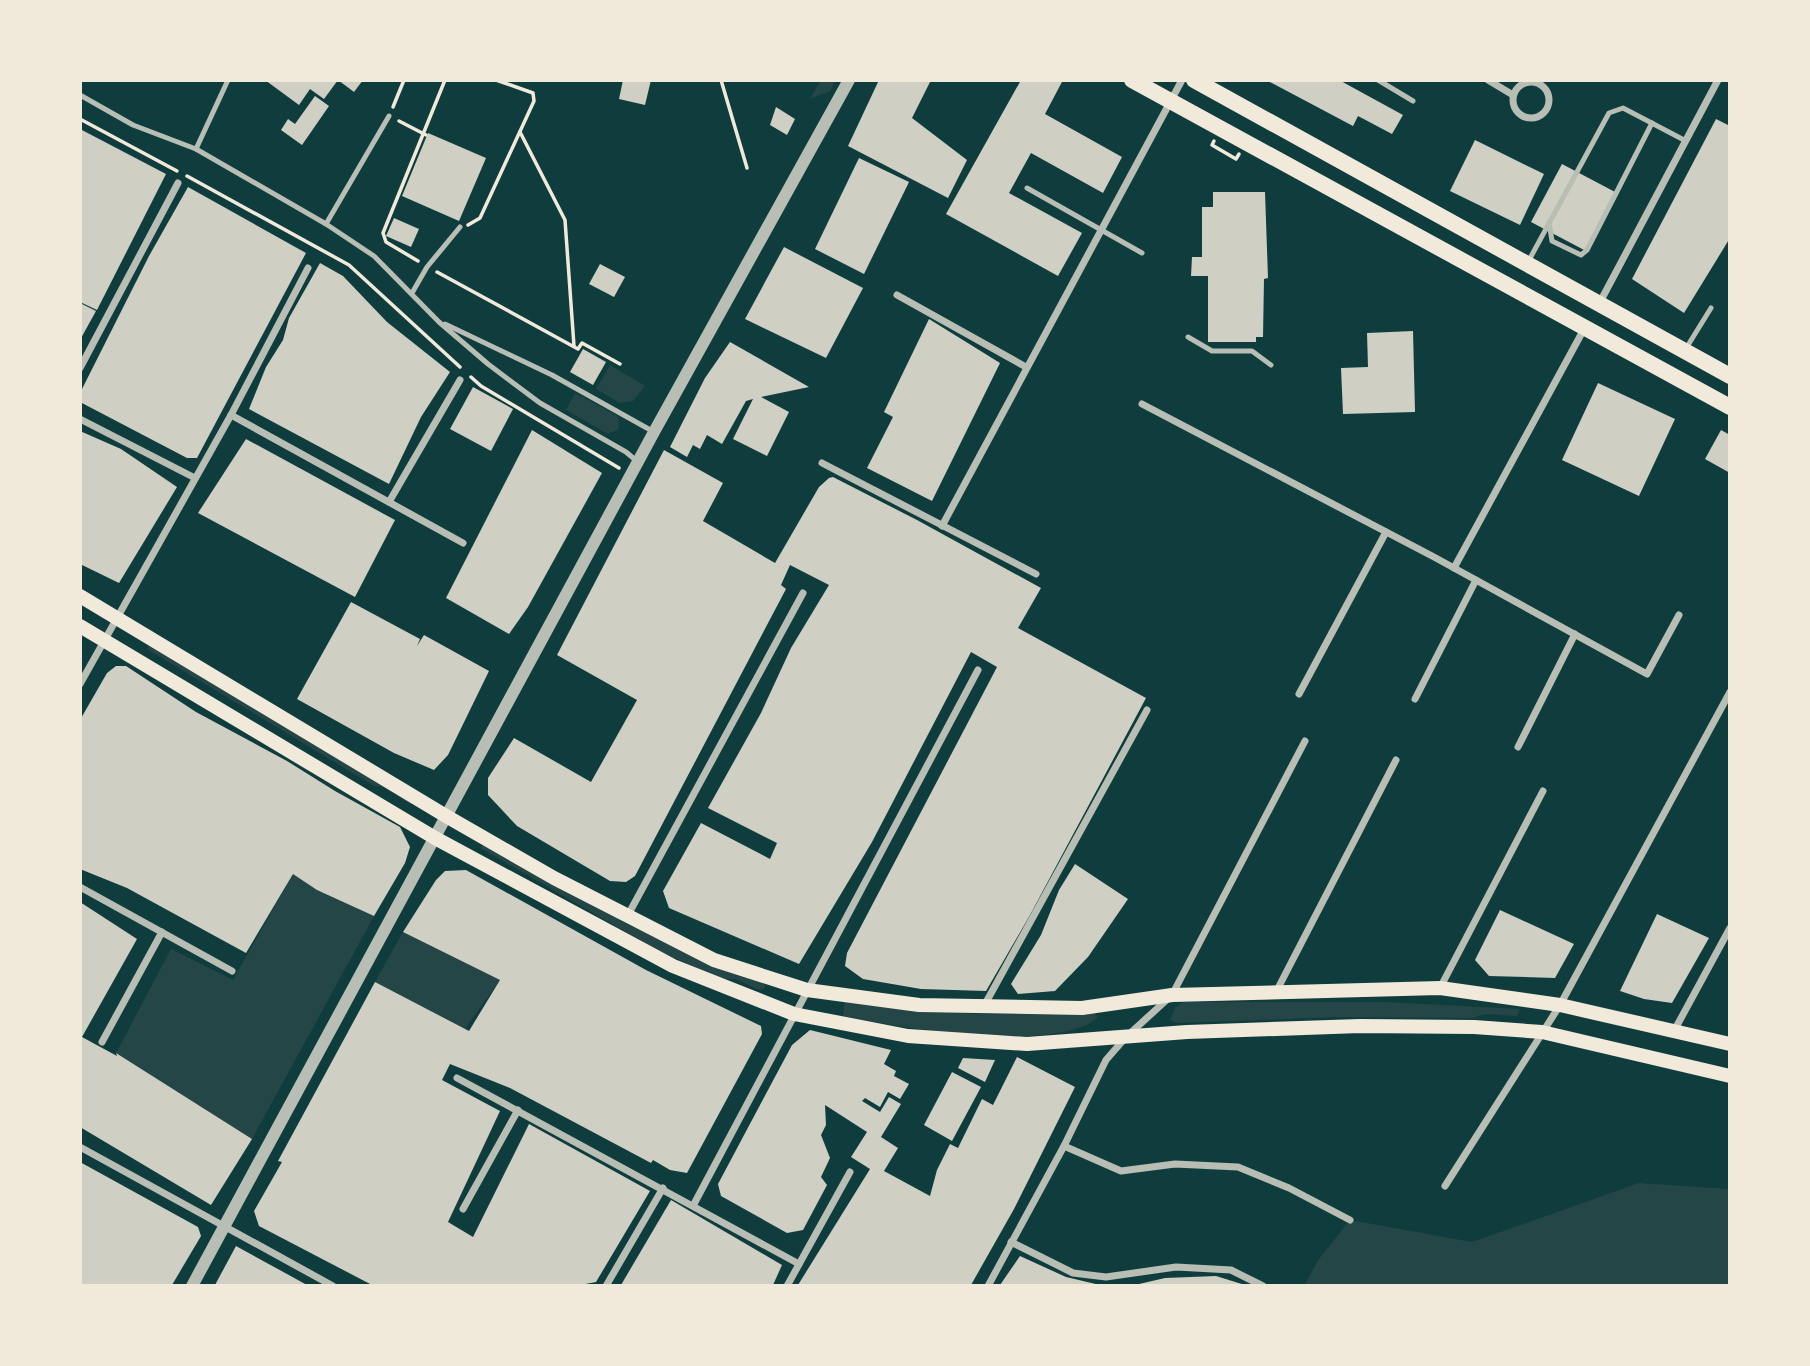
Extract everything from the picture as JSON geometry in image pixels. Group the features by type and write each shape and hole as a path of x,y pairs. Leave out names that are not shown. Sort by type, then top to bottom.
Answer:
{"main road":[{"path":"1132,80 1730,407"},
{"path":"1194,80 1730,376"},
{"path":"80,596 446,816 628,915 714,960 807,990 919,1005 1082,1009 1172,995 1440,988 1560,1005 1730,1044"},
{"path":"80,626 435,838 673,966 794,1014 908,1037 1027,1044 1360,1026 1474,1027 1542,1032 1730,1076"}],"street":[{"path":"192,1286 654,432 849,80"},
{"path":"942,526 1182,80"},
{"path":"1489,80 1513,95 1516,112 1526,118 1543,114 1549,104 1543,87 1532,82 1520,85 1513,95"},
{"path":"1598,305 1718,80"},
{"path":"80,368 177,183"},
{"path":"80,684 231,415 308,268"},
{"path":"897,295 1026,367"},
{"path":"1454,568 1584,329"},
{"path":"389,502 460,380"},
{"path":"1142,404 1454,568 1647,674 1679,615"},
{"path":"231,415 463,543"},
{"path":"80,419 195,478"},
{"path":"822,463 1036,574"},
{"path":"1299,694 1386,532"},
{"path":"1415,699 1476,580"},
{"path":"628,915 803,593"},
{"path":"1518,747 1575,634"},
{"path":"694,1204 978,670"},
{"path":"1445,1186 1560,1005 1730,692"},
{"path":"984,1006 1147,710"},
{"path":"988,1286 1064,1146 1106,1060 1126,1037 1172,995 1305,741"},
{"path":"1276,992 1396,761"},
{"path":"1440,988 1543,791"},
{"path":"80,887 232,971"},
{"path":"1674,1031 1730,928"},
{"path":"102,1042 162,932"},
{"path":"457,1077 694,1204 799,1264"},
{"path":"463,1209 518,1111"},
{"path":"1064,1146 1121,1171 1175,1164 1238,1167 1289,1188 1350,1220"},
{"path":"80,1147 333,1286"},
{"path":"787,1286 850,1172"},
{"path":"606,1286 663,1188"},
{"path":"1011,1242 1073,1273 1106,1278 1176,1267 1231,1270 1263,1286"}],"lane":[{"path":"197,149 229,80"},
{"path":"1378,80 1413,101"},
{"path":"80,95 134,125 197,149 326,224 374,257 412,292 439,322 488,364 540,402 626,452 639,464"},
{"path":"1527,265 1609,113 1623,108 1686,141"},
{"path":"326,224 389,116"},
{"path":"1549,222 1552,241 1575,254 1581,255 1587,250 1652,123"},
{"path":"1027,188 1142,253"},
{"path":"412,292 427,267 460,227"},
{"path":"1684,352 1711,308"},
{"path":"439,322 552,375 654,432"},
{"path":"1188,337 1212,351 1252,351 1271,365"}],"path":[{"path":"404,80 389,116 426,135"},
{"path":"445,80 426,135 383,237 386,242 574,347 578,349 582,343 620,364"},
{"path":"460,227 480,218 534,101 533,93 496,80"},
{"path":"721,80 747,168"},
{"path":"80,119 349,265 481,386 631,477"},
{"path":"520,132 565,220 574,347"},
{"path":"1212,145 1236,159 1239,155"}],"shaded area":[{"path":"820,81 835,81 830,91 810,99"},
{"path":"610,365 645,386 633,401 620,403 596,389"},
{"path":"575,393 618,416 619,429 608,434 566,410"},
{"path":"151,642 412,803 383,787 374,786 147,649"},
{"path":"484,843 628,925 765,983 765,988 760,990 735,979 719,978 659,951 480,848"},
{"path":"293,874 374,916 252,1139 116,1053 171,949 233,980"},
{"path":"403,932 500,980 462,1033 375,982"},
{"path":"845,997 911,1009 974,1014 1094,1013 1098,1017 1078,1028 1049,1034 975,1035 843,1016"},
{"path":"1183,1002 1385,1002 1520,1009 1517,1016 1486,1014 1472,1018 1339,1017 1176,1023 1170,1020 1175,1008"},
{"path":"1639,1183 1729,1189 1729,1285 1304,1286 1319,1259 1350,1220 1472,1242"}],"building":[{"path":"265,80 338,80 324,99 310,89 299,105"},
{"path":"338,80 363,80 354,92"},
{"path":"623,80 651,80 645,105 619,99"},
{"path":"879,80 931,80 912,118 967,160 948,198 848,146"},
{"path":"1021,80 1063,80 1045,114 1122,157 1103,193 1031,153 1009,193 1082,233 1058,276 946,214"},
{"path":"1266,80 1339,80 1403,115 1392,134 1358,116 1353,126"},
{"path":"315,96 329,106 302,145 281,130 288,119 295,124"},
{"path":"776,107 795,119 787,135 770,125"},
{"path":"1716,119 1730,126 1730,238 1684,313 1632,279"},
{"path":"80,129 166,174 97,310 80,302"},
{"path":"428,133 486,158 459,221 402,196"},
{"path":"1475,140 1544,174 1520,225 1450,191"},
{"path":"859,158 909,182 864,274 815,249"},
{"path":"1562,164 1617,193 1586,251 1531,222"},
{"path":"188,187 306,253 197,458 187,458 80,402 80,393 149,256"},
{"path":"1213,192 1265,192 1268,278 1264,279 1263,337 1256,337 1256,342 1208,342 1208,276 1191,276 1192,257 1202,257 1202,207 1213,207"},
{"path":"394,218 419,229 411,247 386,236"},
{"path":"784,247 863,288 826,358 745,319"},
{"path":"320,263 343,276 387,322 450,372 421,417 389,484 249,409 266,367 283,340 289,318"},
{"path":"600,264 625,277 614,297 589,284"},
{"path":"80,303 96,311 80,340"},
{"path":"929,319 1000,363 932,501 867,468 893,417 884,412"},
{"path":"1413,331 1415,412 1343,414 1341,368 1368,367 1367,333"},
{"path":"730,342 809,387 761,397 789,412 767,456 733,439 753,399 746,401 722,444 707,435 700,449 693,445 687,457 670,447 705,378"},
{"path":"583,349 606,362 593,385 570,372"},
{"path":"1598,383 1675,419 1639,496 1562,460"},
{"path":"473,387 513,409 491,451 450,429"},
{"path":"532,430 602,473 528,607 509,634 446,598"},
{"path":"1721,430 1730,435 1730,473 1705,459"},
{"path":"80,431 121,449 177,487 119,583 80,564"},
{"path":"246,439 395,520 355,597 198,513"},
{"path":"664,450 723,483 703,521 775,563 819,487 829,478 833,477 917,520 1041,588 1018,628 1146,698 1030,915 986,991 921,989 863,979 845,966 847,953 997,667 971,652 872,842 799,964 669,908 663,891 701,823 770,859 777,843 708,808 761,713 791,648 829,585 790,565 781,585 786,589 635,876 626,882 610,881 517,826 488,795 488,778 514,738 591,782 637,700 557,655"},
{"path":"351,602 420,639 417,646 424,635 489,671 448,755 434,770 394,753 297,699"},
{"path":"116,666 126,666 196,712 400,827 410,847 405,863 374,916 317,890 293,874 246,953 127,888 80,869 80,720 107,673"},
{"path":"1075,864 1128,899 1088,957 1055,991 1018,994 1011,984 1041,935 1059,890"},
{"path":"466,870 646,970 761,1026 762,1034 687,1173 670,1170 653,1160 651,1163 510,1088 450,1064 442,1080 500,1111 448,1222 473,1237 529,1124 650,1191 596,1282 580,1285 372,1285 259,1226 254,1211 282,1162 278,1161 375,982 469,1031 500,980 403,932 436,880 445,871"},
{"path":"80,902 137,939 82,1037 117,1056 116,1053 252,1139 211,1205 80,1127"},
{"path":"1500,910 1574,944 1555,978 1489,976 1475,960"},
{"path":"1657,914 1709,938 1672,1003 1644,999 1620,991"},
{"path":"810,1030 891,1050 884,1064 896,1071 894,1076 909,1084 900,1099 888,1092 880,1107 865,1098 862,1101 880,1112 889,1097 901,1104 881,1137 898,1148 884,1171 930,1196 937,1170 950,1144 958,1148 982,1099 993,1105 1017,1057 1075,1087 1014,1209 971,1285 798,1285 870,1169 851,1157 867,1132 825,1105 826,1125 821,1135 830,1158 821,1177 827,1185 803,1230 787,1233 721,1196 718,1184 792,1045"},
{"path":"963,1058 995,1060 985,1082 958,1068"},
{"path":"952,1072 981,1087 952,1141 924,1125"},
{"path":"80,1162 198,1227 201,1236 172,1285 80,1285"},
{"path":"671,1200 782,1265 773,1285 621,1285"},
{"path":"236,1246 307,1285 215,1285"},
{"path":"1020,1256 1066,1277 1100,1285 1000,1285"},
{"path":"1216,1276 1245,1285 1139,1284 1165,1278"}]}
